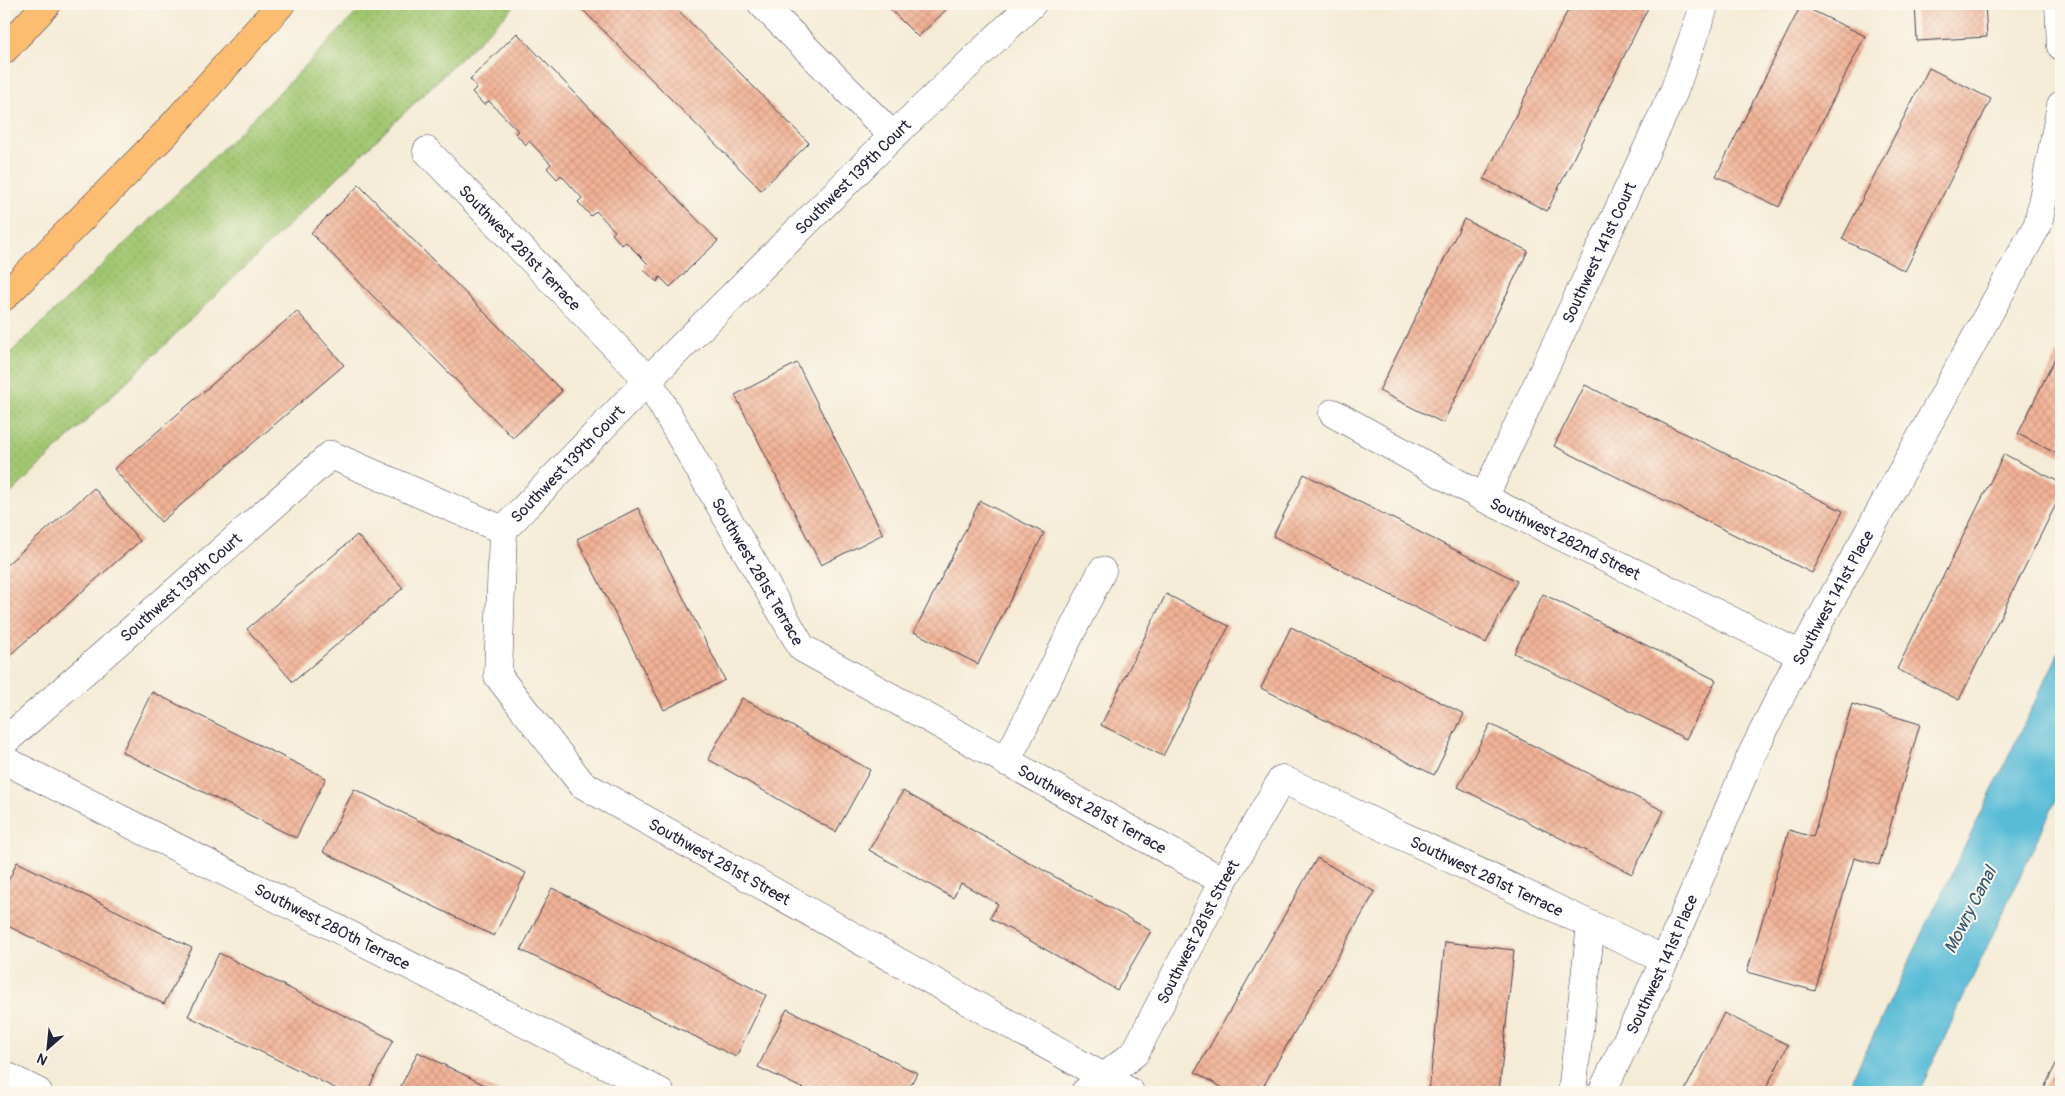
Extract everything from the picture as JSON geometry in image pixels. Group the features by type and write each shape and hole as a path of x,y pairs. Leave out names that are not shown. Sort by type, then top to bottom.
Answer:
{"highway":[{"path":"4,50 47,4"},
{"path":"4,297 165,134 281,4"}],"street":[{"path":"762,4 893,136"},
{"name":"Southwest 139th Court","path":"4,742 331,455 502,530 648,380 893,136 1032,4"},
{"name":"Southwest 141st Court","path":"1484,498 1674,91 1705,4"},
{"path":"2059,4 2061,46"},
{"name":"Southwest 141st Place","path":"1602,1092 1665,960 1751,756 1802,655 2038,224 2061,105"},
{"name":"Southwest 281st Terrace","path":"427,150 648,380 802,648 1223,881"},
{"name":"Southwest 282nd Street","path":"1333,413 1484,498 1802,655"},
{"name":"Southwest 281st Street","path":"502,530 498,676 582,784 1095,1084 1130,1092"},
{"path":"1006,762 1102,571"},
{"name":"Southwest 280th Terrace","path":"4,760 660,1092"},
{"name":"Southwest 281st Terrace","path":"1282,779 1665,960"},
{"name":"Southwest 281st Street","path":"1095,1084 1135,1052 1223,881 1282,779"},
{"path":"1572,1092 1591,925"},
{"path":"4,1075 38,1092"}],"green space":[{"path":"365,4 517,4 4,500 4,359 232,139"}],"water":[{"name":"Mowry Canal","path":"2061,648 2061,789 1919,1092 1846,1092"}],"building":[{"path":"577,4 672,4 809,143 761,190"},
{"path":"885,4 952,4 918,37"},
{"path":"1571,4 1650,4 1547,211 1484,179"},
{"path":"1915,4 1985,4 1987,37 1917,41"},
{"path":"1801,5 1865,36 1779,207 1716,176"},
{"path":"517,33 718,241 670,287 660,277 657,282 643,269 648,264 626,242 622,245 612,234 615,231 596,211 591,216 578,202 582,198 561,175 557,179 547,168 551,164 529,141 526,145 515,133 518,131 489,101 484,105 472,92 477,87 470,79"},
{"path":"1929,68 1991,99 1905,271 1842,239"},
{"path":"359,185 562,391 513,438 311,233"},
{"path":"1464,219 1528,251 1443,423 1379,391"},
{"path":"297,311 344,365 161,522 114,469"},
{"path":"2061,346 2061,456 2018,434"},
{"path":"797,363 883,534 821,565 735,395"},
{"path":"1585,385 1843,511 1812,573 1554,446"},
{"path":"2004,454 2061,483 2061,494 1959,700 1897,669"},
{"path":"1304,474 1517,581 1486,643 1273,536"},
{"path":"94,488 140,541 4,660 4,567"},
{"path":"980,501 1044,533 978,664 914,632"},
{"path":"638,508 725,680 664,710 577,539"},
{"path":"357,535 403,588 293,682 247,629"},
{"path":"1166,594 1229,626 1163,756 1101,725"},
{"path":"1543,594 1716,680 1686,739 1514,653"},
{"path":"1291,627 1464,714 1434,775 1261,688"},
{"path":"152,692 326,778 296,838 122,752"},
{"path":"742,698 870,770 836,832 708,759"},
{"path":"1852,704 1920,724 1879,865 1854,858 1815,991 1747,972 1789,830 1813,837"},
{"path":"1490,724 1664,811 1632,874 1458,787"},
{"path":"354,789 526,873 494,936 323,852"},
{"path":"903,791 1151,931 1117,990 990,918 998,904 961,883 953,898 869,850"},
{"path":"1317,858 1375,892 1260,1092 1230,1092 1195,1072"},
{"path":"17,862 192,948 164,1004 4,924 4,890"},
{"path":"552,888 766,995 736,1057 521,950"},
{"path":"1445,942 1514,950 1499,1092 1429,1092"},
{"path":"219,953 393,1040 367,1092 343,1092 188,1016"},
{"path":"787,1009 917,1073 907,1092 810,1092 758,1067"},
{"path":"1724,1013 1788,1045 1764,1092 1684,1092"},
{"path":"418,1052 499,1092 398,1092"},
{"path":"2061,1054 2061,1092 2042,1092"}]}
